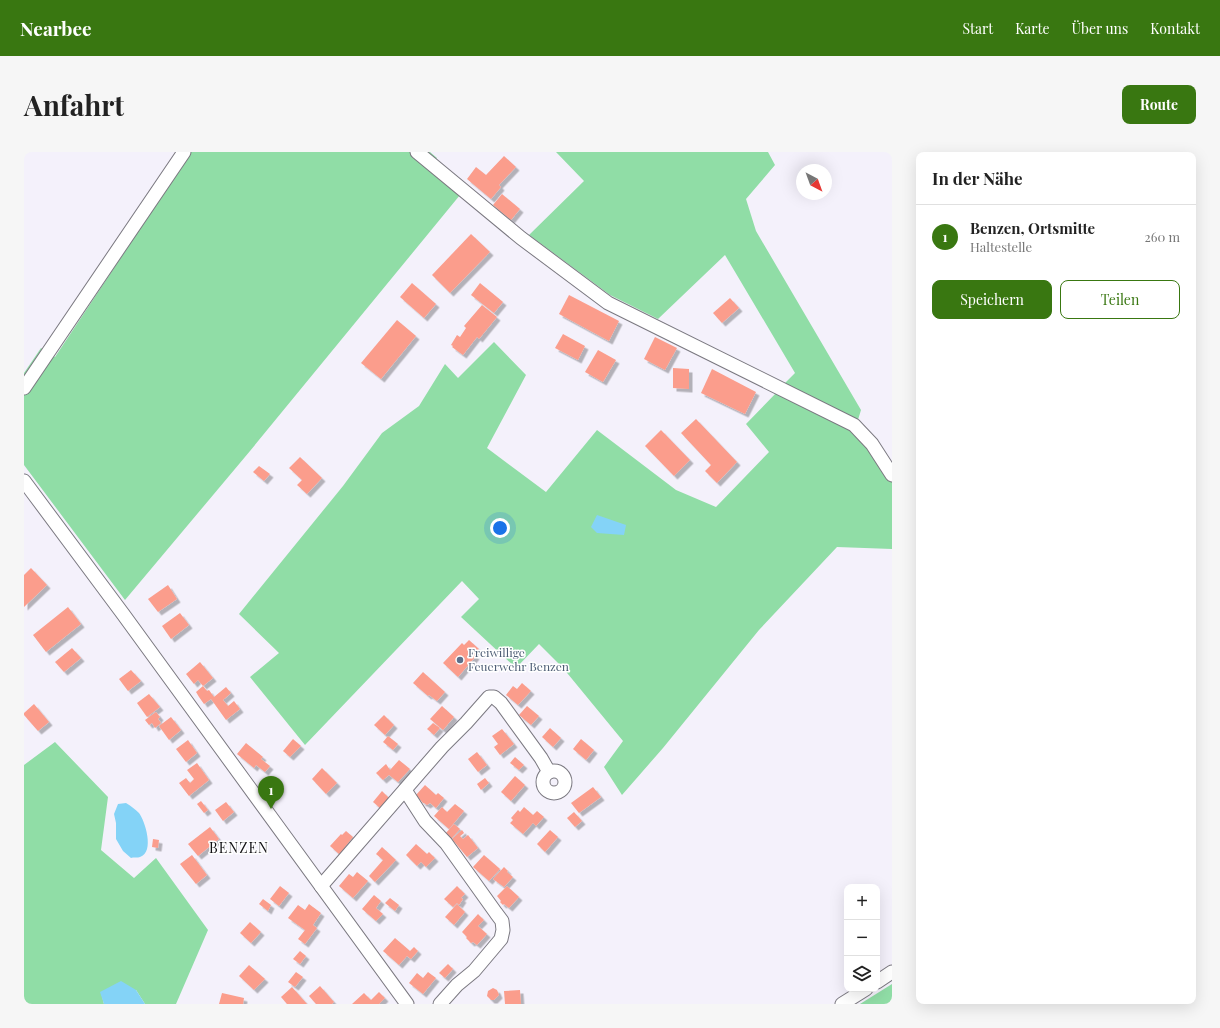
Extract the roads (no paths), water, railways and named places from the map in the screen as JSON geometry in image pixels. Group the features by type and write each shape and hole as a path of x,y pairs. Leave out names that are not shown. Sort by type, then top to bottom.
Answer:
{"street":[{"path":"24,388 184,152"},
{"path":"417,152 521,238 608,303 854,425 872,444 892,475"},
{"path":"24,481 407,1004"},
{"path":"321,886 442,747 466,723 487,698 492,696 501,703 541,758 549,772"},
{"path":"405,790 425,821 446,843 502,922 502,939 474,971 457,985 440,1004"},
{"path":"880,980 892,972"},
{"path":"842,1004 861,992"}],"water":[{"path":"597,515 626,525 624,535 597,533 591,527"},
{"path":"126,803 139,813 146,829 148,843 147,849 145,854 139,857 131,858 123,851 116,839 116,823 114,814 118,804"},
{"path":"121,981 136,990 145,1004 104,1004 100,992"}],"place":[{"name":"Freiwillige Feuerwehr Benzen","path":"460,660"},
{"name":"Benzen, Ortsmitte","path":"271,809"}],"district":[{"name":"BENZEN","path":"239,848"}]}
